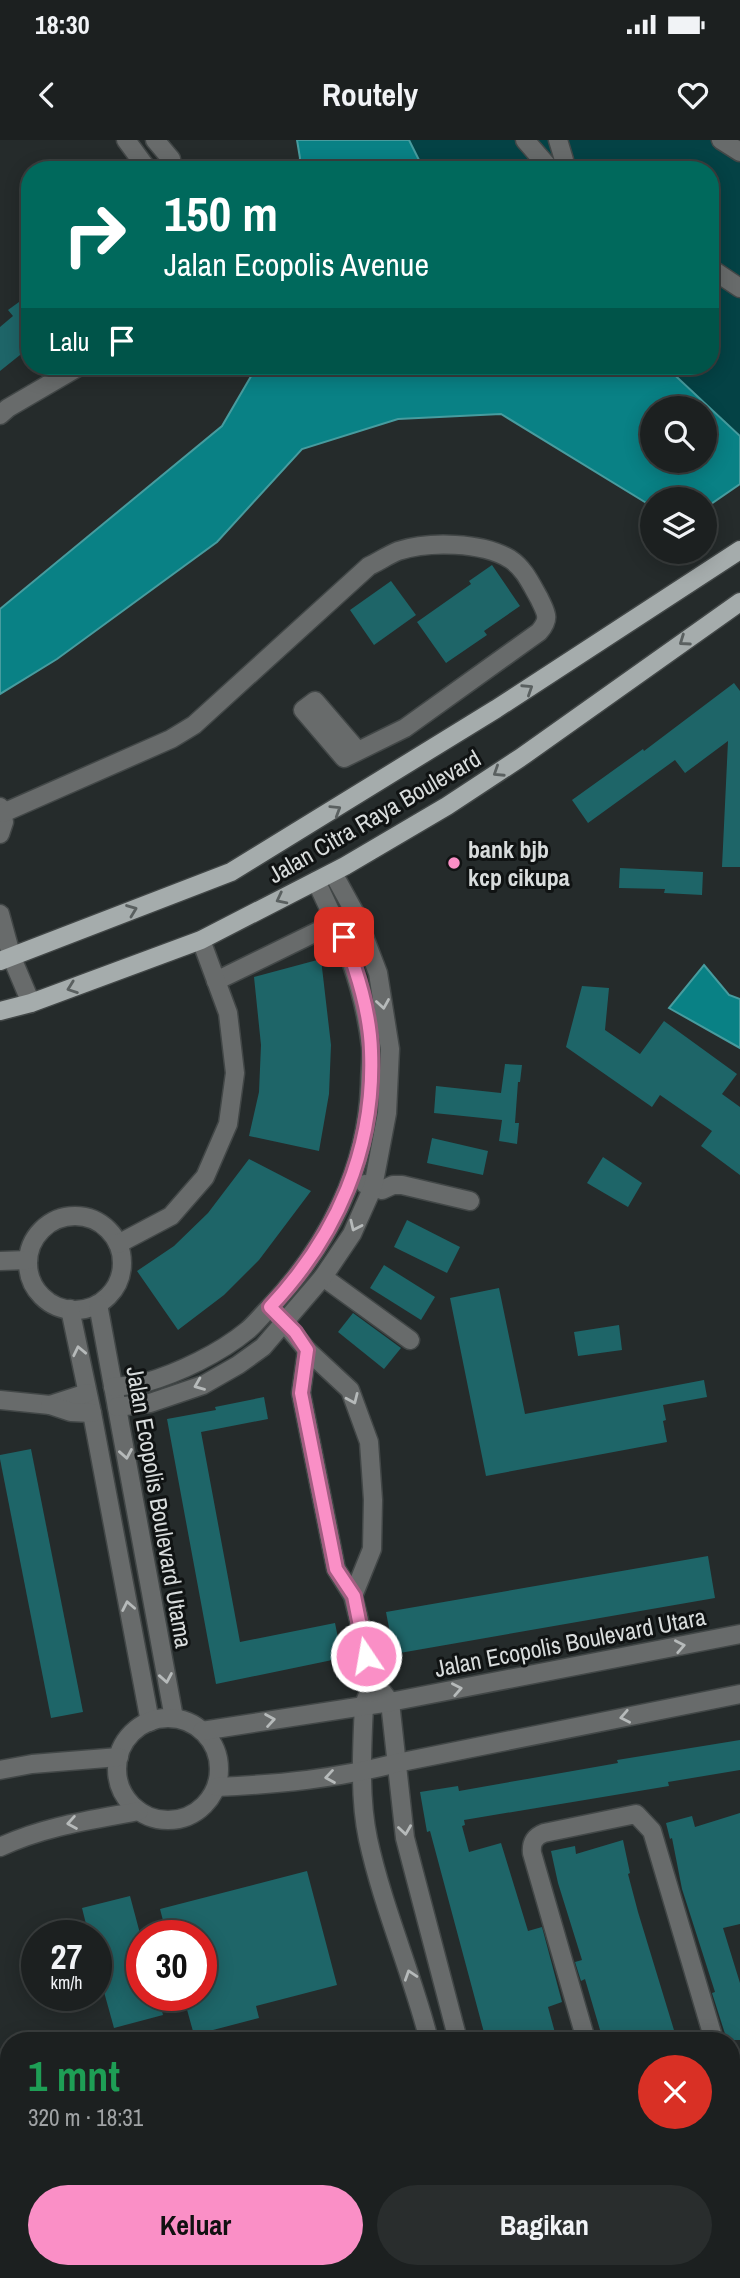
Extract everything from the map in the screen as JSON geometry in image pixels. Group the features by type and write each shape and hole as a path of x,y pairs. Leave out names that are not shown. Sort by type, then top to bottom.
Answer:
{"main road":[{"name":"Jalan Citra Raya Boulevard","path":"6,959 231,872 496,709 740,550"},
{"name":"Jalan Citra Raya Boulevard","path":"0,1011 31,1003 201,940 333,873 447,806 520,758 740,602"}],"street":[{"path":"126,140 141,161"},
{"path":"155,140 170,161"},
{"path":"525,140 543,161"},
{"path":"558,140 564,161"},
{"path":"721,140 740,152"},
{"path":"719,274 740,288"},
{"path":"0,415 65,375"},
{"path":"0,834 4,822 1,811 171,738 194,725 369,566 398,551 445,544 483,549 511,559 527,575 547,615 546,624 539,632 405,728 358,751"},
{"path":"117,1407 150,1403 203,1385 263,1347 323,1277 352,1234 373,1187 387,1113 390,1049 378,973 359,911 333,873"},
{"path":"113,1387 143,1383 190,1364 249,1329 294,1281 330,1229 351,1180 369,1111 371,1049 360,983 336,922 316,881"},
{"path":"216,981 359,911"},
{"path":"0,914 6,959 31,1003"},
{"path":"118,1244 172,1216 205,1177 228,1125 235,1073 228,1013 201,940"},
{"path":"351,1180 382,1190 393,1185 402,1185 470,1201"},
{"path":"66,1217 82,1217 97,1221 109,1231 118,1244 122,1259 121,1274 115,1289 98,1304 91,1307 61,1308 47,1301 36,1290 28,1260 32,1245 40,1232 52,1222 66,1217"},
{"path":"0,1261 28,1260"},
{"path":"323,1277 410,1340"},
{"name":"Jalan Ecopolis Boulevard Utama","path":"98,1304 174,1718"},
{"path":"270,1307 307,1350 350,1390 369,1442 373,1500 372,1549 354,1596"},
{"name":"Jalan Ecopolis Boulevard Utama","path":"70,1309 150,1722"},
{"path":"307,1350 301,1393 336,1569 354,1596 374,1681 390,1702 405,1838 456,2032"},
{"path":"50,1405 87,1393"},
{"path":"0,1400 92,1413"},
{"name":"Jalan Ecopolis Boulevard Utara","path":"202,1731 390,1702 740,1634"},
{"path":"374,1681 364,1705 362,1772 368,1837 427,2032"},
{"path":"217,1787 291,1784 362,1772 740,1694"},
{"path":"174,1718 194,1725 212,1743 218,1757 220,1772 217,1787 209,1801 198,1812 184,1819 169,1821 153,1818 139,1811 127,1800 120,1786 118,1757 130,1736 150,1722 174,1718"},
{"path":"0,1770 32,1764 118,1757"},
{"path":"0,1847 22,1836 54,1826 139,1811"},
{"path":"584,2032 531,1844 537,1836 544,1833 636,1814 652,1831 712,2032"}],"shaded area":[{"path":"297,140 409,140 420,161 300,161"},
{"path":"409,140 740,140 740,436 717,415 717,396 697,396 675,375 719,375 719,161 420,161"},
{"path":"252,375 675,375 697,396 640,396 640,473 717,473 717,415 740,436 740,484 717,500 717,487 640,487 640,499 501,414 398,419 302,449 217,542 57,659 0,694 0,609 222,426"},
{"path":"704,965 729,995 740,999 740,1048 669,1008"}],"building":[{"path":"21,301 21,354 0,371 0,327 13,316 8,310"},
{"path":"492,565 520,606 484,631 487,635 446,663 417,622 471,584 469,581"},
{"path":"391,581 416,615 374,645 350,610"},
{"path":"734,683 740,691 740,867 722,867 728,741 685,773 675,760 588,823 572,800 643,749 644,751"},
{"path":"620,868 703,872 702,895 664,893 665,889 619,888"},
{"path":"321,959 331,1045 329,1094 319,1151 249,1136 259,1092 261,1045 254,977"},
{"path":"582,986 609,988 605,1030 640,1054 664,1021 737,1074 722,1094 740,1107 740,1175 701,1146 712,1131 660,1095 652,1107 566,1047"},
{"path":"505,1064 522,1065 515,1123 519,1123 517,1144 499,1141 502,1120 434,1113 436,1086 501,1093"},
{"path":"432,1138 488,1151 483,1175 427,1163"},
{"path":"603,1157 642,1183 628,1207 587,1183"},
{"path":"249,1159 311,1191 259,1260 224,1295 178,1330 137,1271 174,1246 208,1213"},
{"path":"407,1220 460,1247 447,1273 394,1247"},
{"path":"384,1265 435,1297 421,1320 370,1288"},
{"path":"499,1288 525,1414 704,1380 707,1397 663,1405 667,1442 486,1476 450,1298"},
{"path":"353,1313 401,1348 384,1369 338,1332"},
{"path":"619,1325 622,1350 578,1356 574,1332"},
{"path":"264,1397 268,1419 201,1432 240,1642 335,1623 342,1658 216,1684 167,1419"},
{"path":"31,1449 83,1712 51,1718 0,1459 0,1455"},
{"path":"708,1556 715,1598 394,1654 386,1612"},
{"path":"740,1740 740,1770 668,1782 669,1786 464,1820 465,1825 462,1826 469,1852 501,1843 528,1931 542,1927 562,2002 548,2007 555,2032 484,2032 430,1831 427,1832 420,1792 458,1786 459,1791 618,1763 617,1760"},
{"path":"740,1813 740,1924 723,1928 740,1983 740,2032 724,2032 712,1993 715,1992 682,1889 672,1838 670,1839 666,1823 692,1816 695,1827"},
{"path":"623,1840 638,1912 675,2032 601,2032 585,1979 581,1981 575,1962 582,1960 551,1851 575,1846 576,1854"},
{"path":"307,1871 337,1985 256,2006 259,2018 205,2032 193,2032 187,2011 217,2011 217,1920 163,1920 160,1909"},
{"path":"130,1896 136,1920 126,1920 126,2011 162,2011 163,2015 114,2028 109,2011 112,2011 112,1920 85,1920 82,1908"}],"place":[{"name":"bank bjb kcp cikupa","path":"454,863"}],"route":[{"path":"344,937 360,983 371,1049 369,1111 356,1167 330,1229 294,1281 270,1307 295,1332 307,1350 301,1393 336,1569 354,1596 366,1656"}]}
